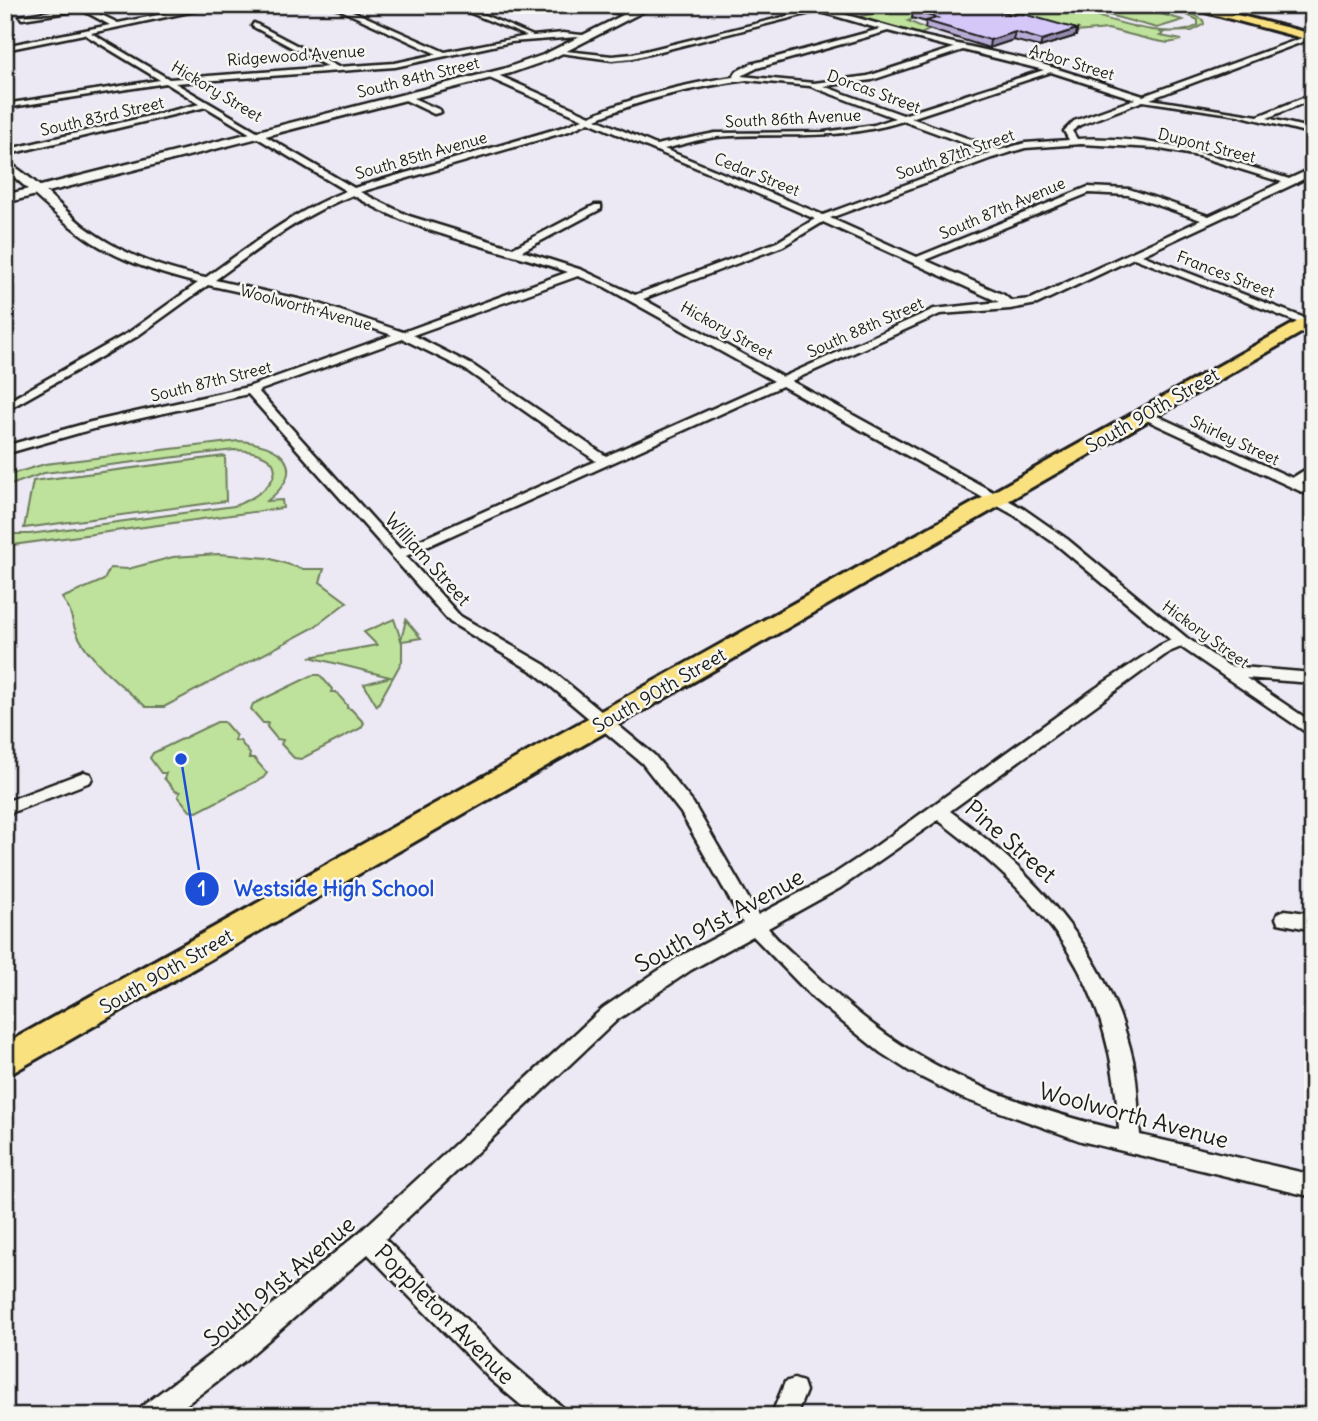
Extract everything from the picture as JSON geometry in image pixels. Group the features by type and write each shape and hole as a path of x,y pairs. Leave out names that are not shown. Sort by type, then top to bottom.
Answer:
{"main road":[{"name":"Ridgewood Avenue","path":"557,52 651,5"},
{"path":"1184,5 1234,21 1312,36"},
{"path":"1198,5 1312,36"},
{"name":"South 84th Street","path":"5,199 490,75 557,52"},
{"name":"South 90th Street","path":"5,1062 1309,320"}],"street":[{"path":"5,48 219,5"},
{"path":"333,5 443,54"},
{"path":"454,5 535,37"},
{"path":"594,5 631,15"},
{"name":"Arbor Street","path":"803,5 1051,70 1143,99 1260,118 1313,132"},
{"name":"South 84th Street","path":"557,52 612,58 633,56 839,5"},
{"path":"22,17 67,8 89,9 117,26"},
{"path":"254,25 335,68"},
{"name":"South 85th Avenue","path":"5,408 122,342 292,219 352,192 566,129 615,107 691,85 736,79 740,73 754,66 887,29"},
{"name":"Hickory Street","path":"85,32 352,192 403,217 578,272 634,299 996,499 1062,542 1182,641 1313,731"},
{"name":"Ridgewood Avenue","path":"5,106 167,81 395,65 492,42 535,37 588,36"},
{"path":"1074,141 1068,132 1072,126 1312,36"},
{"path":"811,84 869,78 961,48"},
{"name":"South 86th Avenue","path":"656,148 715,135 839,132 875,127 1051,70"},
{"name":"Cedar Street","path":"490,75 823,218 1000,297 1010,306"},
{"name":"Dorcas Street","path":"736,79 811,84 999,153"},
{"path":"1260,118 1313,96"},
{"path":"406,97 437,113"},
{"name":"South 83rd Street","path":"5,153 206,105"},
{"name":"South 87th Street","path":"634,299 776,246 823,218 999,153 1034,145 1074,141"},
{"name":"Dupont Street","path":"1074,141 1124,142 1179,149 1222,159 1291,182"},
{"name":"Woolworth Avenue","path":"5,164 82,229 110,248 156,267 207,282 316,306 402,335 470,368 605,461"},
{"name":"South 88th Street","path":"399,554 938,312 1033,302 1313,172"},
{"name":"South 87th Avenue","path":"917,260 1082,192 1111,189 1142,195 1210,220"},
{"path":"515,251 598,207"},
{"name":"Frances Street","path":"1134,255 1309,320"},
{"name":"South 87th Street","path":"5,450 91,426 251,390 578,272"},
{"name":"William Street","path":"251,390 455,619 540,669 605,721"},
{"name":"Shirley Street","path":"1144,414 1313,494"},
{"path":"1292,484 1313,470"},
{"name":"South 91st Avenue","path":"150,1416 263,1329 369,1239 610,1014 684,964 834,883 1098,694 1164,649 1182,641"},
{"path":"1225,670 1313,678"},
{"name":"Woolworth Avenue","path":"605,721 648,759 673,788 756,926 821,993 866,1031 916,1065 969,1091 1081,1131 1313,1186"},
{"path":"5,809 84,778"},
{"name":"Pine Street","path":"938,811 1013,870 1034,891 1071,938 1088,967 1103,1000 1122,1056 1130,1143"},
{"path":"1285,918 1313,922"},
{"name":"Poppleton Avenue","path":"369,1239 500,1371 553,1416"},
{"path":"783,1416 794,1391"}],"green space":[{"path":"904,5 928,5 912,10 929,16 919,16 908,21 929,30 919,35 858,17"},
{"path":"999,5 1046,6 1071,11 1067,5 1070,5 1112,21 1159,31 1187,30 1198,25 1198,20 1183,13 1154,5 1160,5 1192,14 1203,20 1204,24 1192,31 1160,32 1163,34 1160,36 1182,40 1168,43 1108,29 1076,32 1012,14"},
{"path":"1129,5 1183,20 1157,28 1075,6"},
{"path":"238,441 267,447 285,459 287,478 267,501 282,500 283,508 5,546 5,534 30,534 234,506 262,491 275,473 273,464 267,457 254,452 234,450 44,473 5,487 5,476 45,464"},
{"path":"225,456 226,501 24,528 33,481"},
{"path":"219,554 268,558 303,569 324,569 320,582 347,602 313,628 164,707 146,707 108,674 90,654 77,634 62,598 104,580 110,568 128,569 173,557"},
{"path":"394,619 401,640 406,620 421,638 402,641 402,661 377,706 364,684 390,677 310,657 377,645 364,632"},
{"path":"313,675 320,675 332,689 331,692 336,692 347,708 364,723 361,728 301,759 294,758 281,744 283,740 277,739 267,727 268,723 263,723 251,709 253,704"},
{"path":"217,722 224,722 236,736 234,740 240,741 250,754 249,758 254,758 267,773 263,778 197,812 190,811 178,796 180,792 175,791 164,778 166,773 161,773 150,758 153,753"}],"building":[{"path":"921,5 979,5 1077,29 1042,40 1015,32 990,40 926,21 937,18 913,11 927,7"}],"place":[{"name":"Westside High School","path":"181,759"}]}
